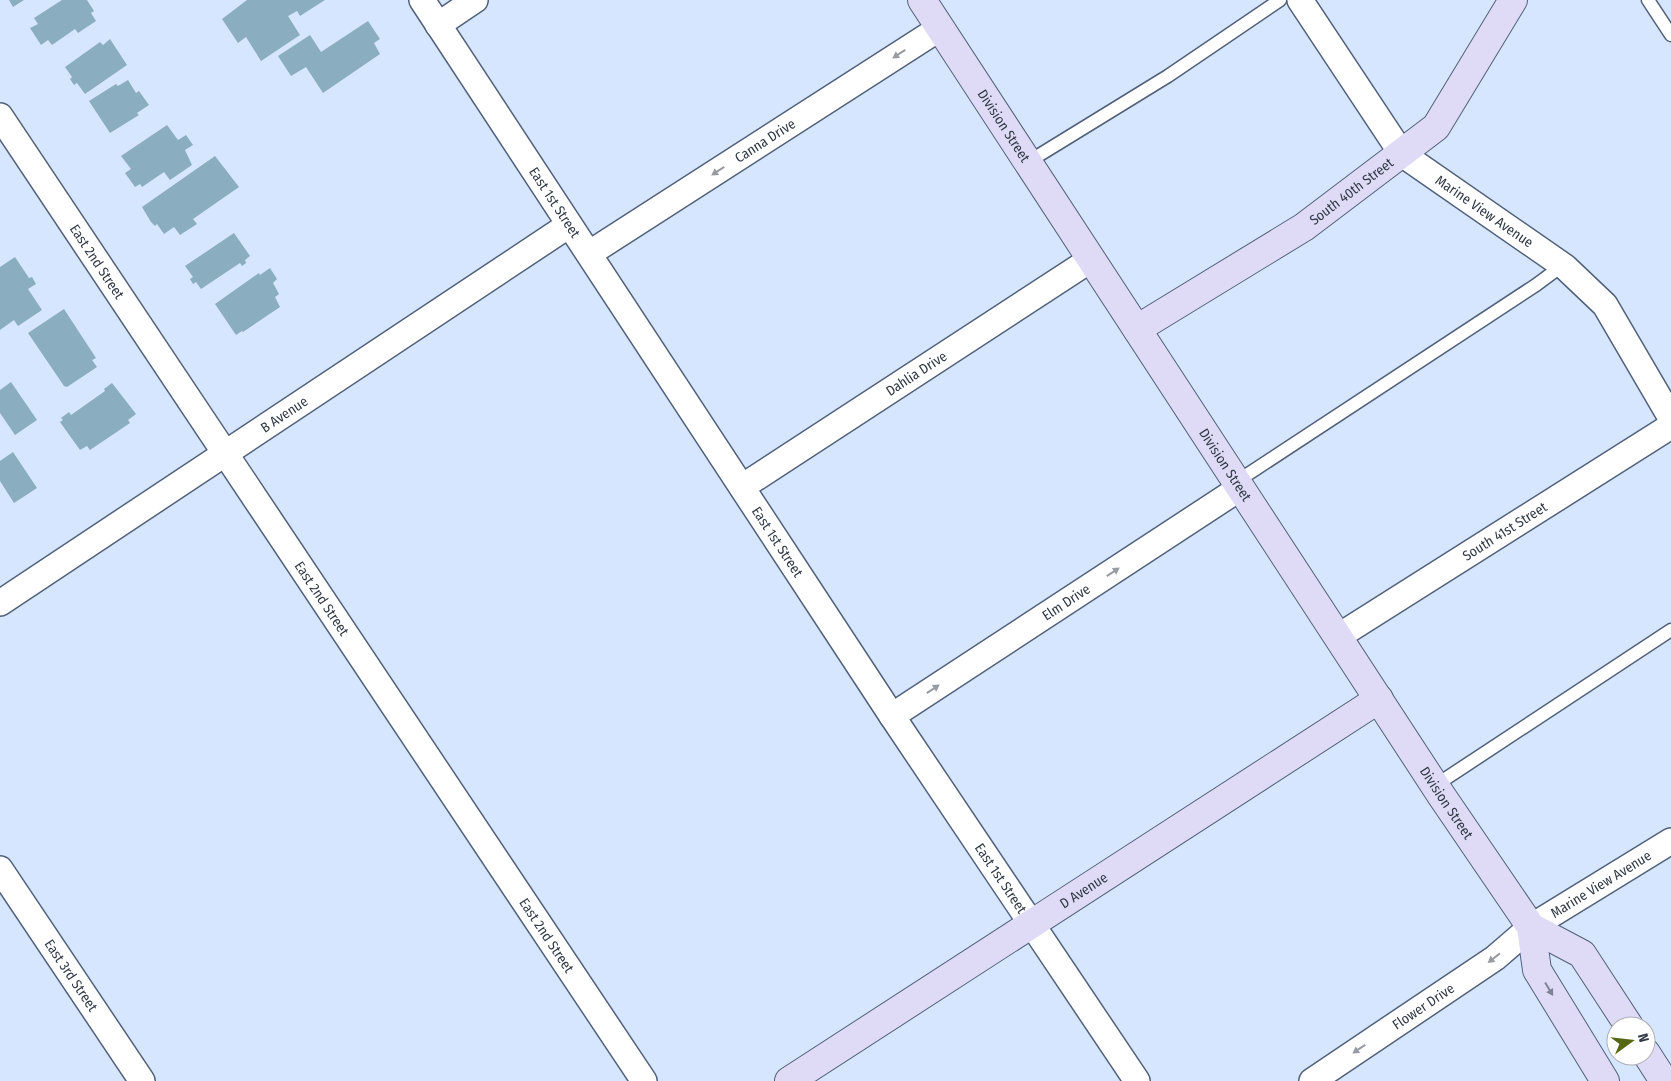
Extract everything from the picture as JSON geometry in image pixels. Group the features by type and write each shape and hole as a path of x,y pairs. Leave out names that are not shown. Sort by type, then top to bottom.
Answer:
{"main road":[{"name":"South 40th Street","path":"1137,330 1304,227 1436,127 1513,0"},
{"name":"Division Street","path":"931,9 1090,260 1531,927 1537,970 1605,1081"},
{"name":"D Avenue","path":"789,1081 1379,698"},
{"name":"Division Street","path":"1531,927 1582,954 1622,1016"},
{"path":"1654,1066 1664,1081"}],"street":[{"name":"East 1st Street","path":"422,0 569,225 590,253 892,716 1137,1081"},
{"path":"438,25 475,0"},
{"name":"Marine View Avenue","path":"1300,0 1402,154 1562,265 1605,305 1671,418"},
{"name":"Canna Drive","path":"590,253 931,9"},
{"name":"East 2nd Street","path":"0,116 644,1081"},
{"name":"B Avenue","path":"0,603 569,225"},
{"name":"Dahlia Drive","path":"742,487 1090,260"},
{"name":"South 41st Street","path":"1339,636 1671,426"},
{"name":"Elm Drive","path":"892,716 1238,485"},
{"name":"Marine View Avenue","path":"1531,927 1671,841"},
{"name":"East 3rd Street","path":"0,869 142,1081"},
{"name":"Flower Drive","path":"1312,1081 1495,958 1531,927"}],"lane":[{"path":"1028,162 1168,76 1280,0"},
{"path":"1648,0 1671,35"},
{"path":"1238,485 1562,265"},
{"path":"1436,785 1671,630"}],"building":[{"path":"9,0 24,0 13,7"},
{"path":"62,0 87,0 94,11 91,13 96,21 78,33 75,29 52,45 48,40 41,45 30,28 38,24 34,18"},
{"path":"247,0 325,0 300,16 297,11 288,16 300,35 261,61 246,37 238,43 222,19"},
{"path":"368,21 380,39 374,43 380,54 323,93 306,67 291,76 278,56 310,35 321,52"},
{"path":"110,39 127,65 85,94 77,83 74,85 70,79 72,77 65,67 100,42 103,45"},
{"path":"128,80 136,93 139,91 149,105 137,113 139,115 110,133 89,101 116,84 118,86"},
{"path":"167,125 178,140 186,135 193,145 185,150 192,165 170,180 164,172 142,187 140,184 135,187 125,173 131,169 121,156"},
{"path":"215,156 239,187 193,219 197,224 180,235 174,227 164,234 157,224 155,226 151,222 142,207"},
{"path":"234,233 250,256 245,260 246,263 242,266 240,263 201,289 196,282 193,284 190,279 193,277 185,266"},
{"path":"15,257 29,278 32,277 36,284 28,289 42,310 18,326 14,320 0,330 0,267"},
{"path":"270,268 277,279 273,283 279,294 275,297 280,307 236,335 215,304 259,273 260,275"},
{"path":"64,309 96,358 92,360 97,367 67,387 64,386 28,333"},
{"path":"11,382 37,420 15,435 0,413 0,390"},
{"path":"112,383 136,414 128,420 130,423 90,450 87,446 80,450 60,422 63,420 61,418 69,412 71,415 105,391 104,389"},
{"path":"13,452 37,488 14,503 0,481 0,461"}]}
